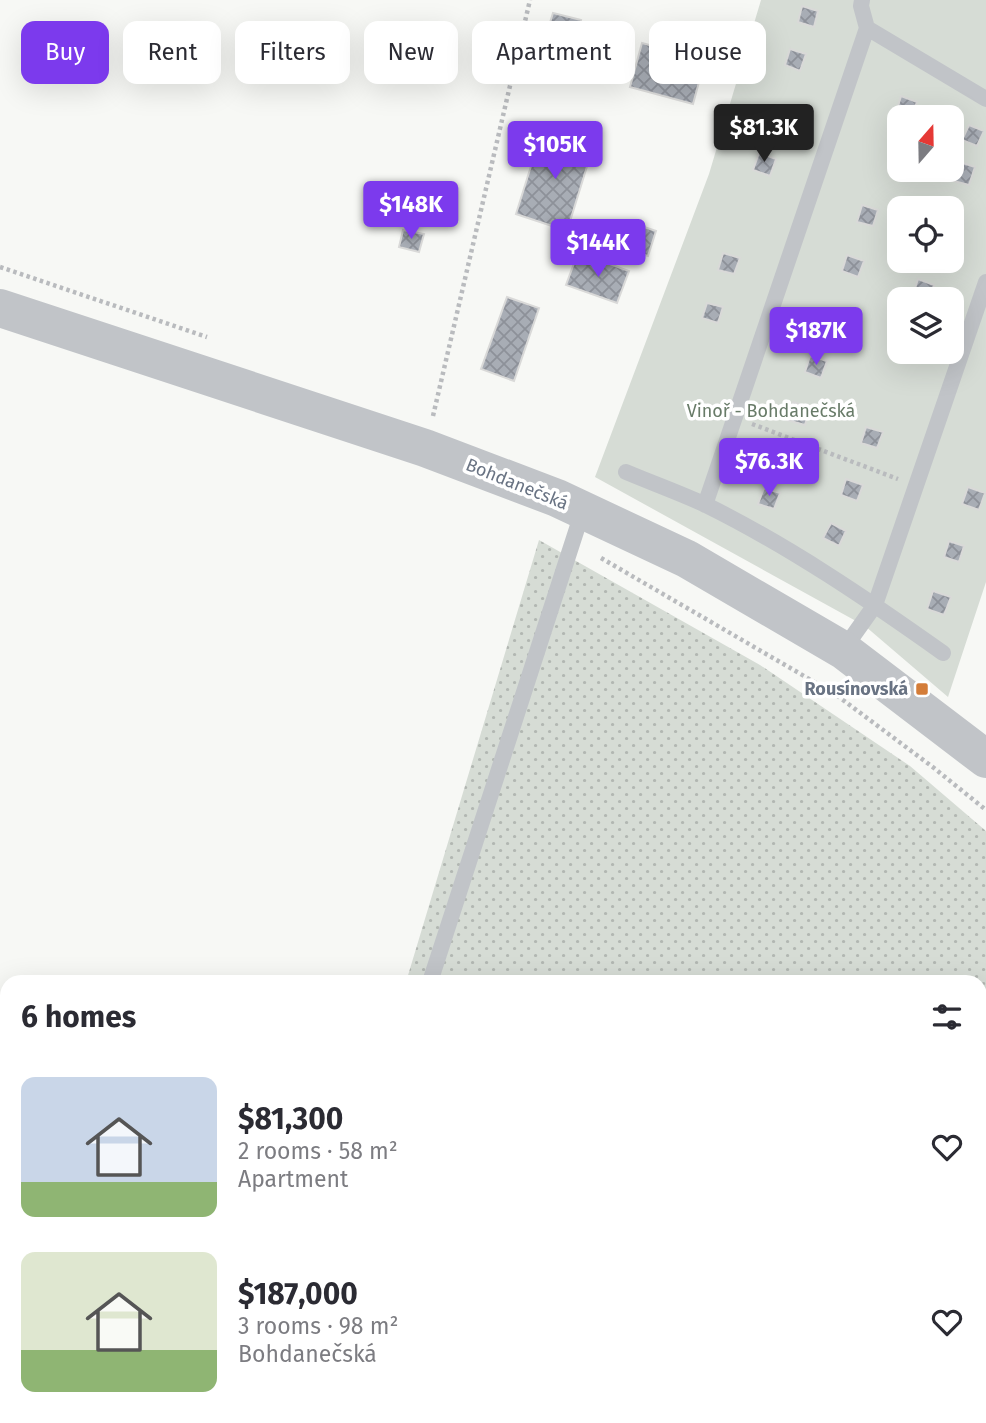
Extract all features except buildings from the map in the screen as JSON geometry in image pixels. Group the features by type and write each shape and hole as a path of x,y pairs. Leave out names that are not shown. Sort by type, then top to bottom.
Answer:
{"street":[{"name":"Bohdanečská","path":"0,308 425,448 557,498 579,525 687,559 843,650 986,759"}],"lane":[{"path":"705,505 867,28 860,6 862,0"},
{"path":"867,28 986,99"},
{"path":"843,650 875,605 986,282"},
{"path":"626,472 705,505 780,546 875,605 943,653"},
{"path":"432,975 579,525"}],"path":[{"path":"425,448 530,0"},
{"path":"0,267 207,337"},
{"path":"735,418 916,486"},
{"path":"579,525 609,563 835,694 914,752 986,810"}],"green space":[{"name":"Vinoř - Bohdanečská","path":"761,0 986,0 986,582 948,697 865,626 595,477 709,174 736,84 766,84 766,21 755,21"},
{"path":"539,540 760,665 910,766 986,831 986,975 408,975"}],"place":[{"name":"Rousínovská","path":"922,689"}]}
